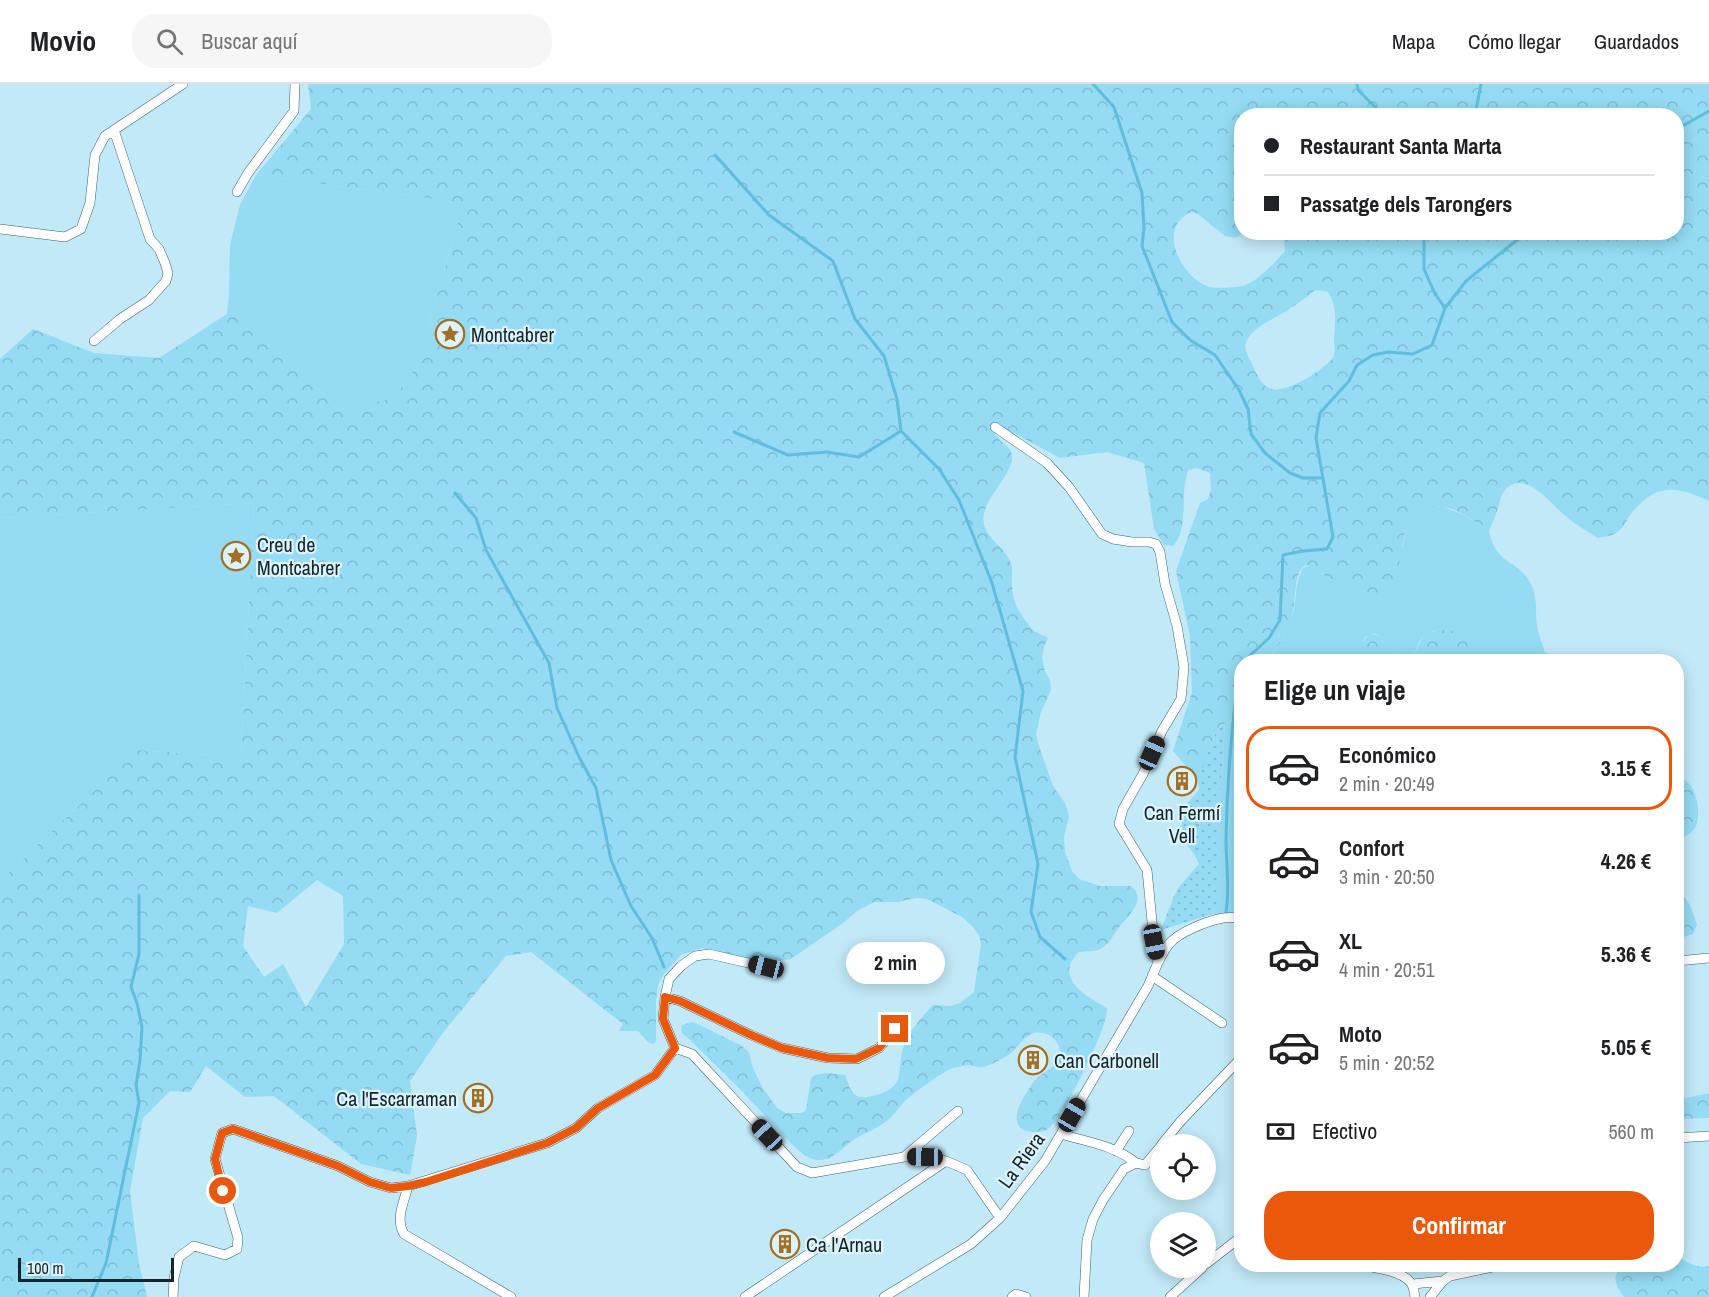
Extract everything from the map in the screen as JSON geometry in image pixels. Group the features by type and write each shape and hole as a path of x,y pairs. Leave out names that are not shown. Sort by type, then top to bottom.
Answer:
{"street":[{"path":"0,229 65,237 81,229 90,203 95,155 105,136 183,84"},
{"path":"237,192 248,173 294,111 295,84"},
{"path":"94,341 120,319 149,300 166,281 168,273 159,249 150,239 114,130"},
{"path":"996,427 1047,463 1070,487 1102,534 1113,539 1156,544 1160,552 1185,667 1181,699 1162,731 1143,774 1123,809 1119,824 1147,870 1158,962"},
{"name":"La Riera","path":"884,1297 971,1244 1000,1218 1045,1161 1148,986 1168,945 1181,933 1223,918 1234,918"},
{"path":"766,967 709,954 694,956 681,966 669,979 663,1019 675,1048 692,1054 797,1167 812,1173 904,1157 925,1157 946,1161 967,1170 1000,1218"},
{"path":"1684,960 1709,958"},
{"path":"1152,976 1222,1023"},
{"path":"665,997 680,1001 782,1048 828,1058 856,1059 879,1048 895,1029"},
{"path":"173,1297 174,1278 179,1257 195,1246 225,1255 237,1250 238,1238 215,1159 222,1133 233,1129 338,1166 370,1182 391,1188 408,1186 519,1153 567,1133 598,1108 655,1075 675,1048"},
{"path":"1171,1134 1234,1065"},
{"path":"904,1157 958,1111"},
{"path":"1116,1151 1129,1131"},
{"path":"1061,1134 1102,1145 1136,1163 1145,1165 1150,1159"},
{"path":"1684,1138 1709,1136"},
{"path":"745,1297 946,1161"},
{"path":"1084,1297 1088,1240 1093,1219 1124,1169 1136,1163"},
{"path":"408,1186 400,1218 400,1227 404,1234 511,1297"},
{"path":"1216,1256 1234,1242"},
{"path":"1391,1272 1404,1276 1413,1284 1415,1297"},
{"path":"1430,1297 1450,1276 1469,1272"},
{"path":"1170,1297 1191,1278"},
{"path":"1413,1284 1443,1281"},
{"path":"1014,1295 1026,1297"}],"green space":[{"path":"308,84 1709,84 1709,501 1676,490 1657,492 1639,505 1618,532 1598,538 1567,517 1537,490 1521,483 1513,484 1502,495 1489,531 1457,511 1440,506 1422,509 1412,516 1403,541 1398,571 1393,583 1384,593 1370,597 1366,592 1329,579 1311,565 1304,566 1297,579 1292,619 1288,630 1272,654 1234,654 1234,719 1222,725 1217,731 1198,780 1173,751 1192,692 1190,636 1176,571 1200,503 1208,499 1211,489 1210,473 1197,468 1188,470 1180,535 1173,546 1164,545 1154,529 1144,463 1107,452 1060,458 993,422 995,434 1009,448 1012,457 1005,477 985,510 984,526 1010,561 1014,600 1018,609 1034,630 1048,638 1042,658 1051,690 1041,712 1036,734 1053,786 1065,803 1068,812 1064,837 1065,852 1072,871 1079,879 1100,886 1131,886 1138,898 1134,909 1107,944 1097,950 1079,952 1072,961 1069,970 1075,986 1107,1008 1106,1018 1074,1091 1048,1129 1039,1132 1028,1131 1022,1129 1017,1121 1020,1105 1032,1083 1054,1065 1060,1055 1055,1039 1043,1033 1027,1036 1012,1053 991,1064 980,1067 968,1065 947,1071 906,1100 887,1121 856,1139 832,1157 817,1160 807,1157 796,1148 682,1033 682,1025 692,1022 742,1046 749,1053 762,1087 777,1108 786,1113 802,1113 806,1110 811,1078 815,1075 826,1073 845,1075 852,1092 858,1097 882,1093 897,1083 907,1038 933,1005 951,1006 960,1003 974,992 981,944 979,935 962,917 927,899 874,902 857,911 791,959 762,963 702,948 681,955 663,975 658,985 656,1041 653,1044 638,1031 619,1031 623,1024 531,952 506,956 442,1034 410,1081 417,1136 410,1175 361,1164 274,1096 245,1097 206,1066 190,1092 170,1091 143,1118 130,1191 139,1264 147,1297 0,1297 0,881 137,750 241,757 254,503 0,518 0,359 33,329 94,353 159,358 227,314 229,295 339,411 393,398 434,343 431,316 458,222 450,201 256,175 311,109","holes":["1319,290 1328,292 1335,309 1333,358 1321,369 1293,385 1284,388 1269,388 1260,380 1248,357 1245,348 1247,340 1260,326","317,880 343,896 344,944 306,1007 283,964 264,977 243,946 248,906 277,913"]},
{"path":"256,175 450,201 458,222 431,316 434,343 393,398 339,411 229,295 230,245 240,205"},
{"path":"254,503 241,757 137,750 0,881 0,518"},
{"path":"1439,505 1464,515 1489,531 1497,550 1520,570 1531,584 1535,594 1538,628 1545,652 1549,654 1472,654 1464,637 1434,631 1423,636 1414,654 1397,650 1374,633 1365,637 1359,654 1273,654 1290,624 1298,581 1303,568 1311,564 1329,579 1366,592 1403,546 1407,524 1415,512"},
{"path":"1442,630 1457,632 1465,638 1473,654 1414,654 1424,635"},
{"path":"1369,634 1381,637 1407,654 1358,654 1362,643"},
{"path":"1234,719 1234,914 1213,914 1220,895 1220,795 1225,723"},
{"path":"1225,723 1220,795 1220,895 1213,914 1161,930 1179,887 1199,864 1184,839 1182,814 1186,805 1199,790 1198,780 1209,750 1217,730"},
{"path":"1684,780 1693,789 1698,815 1696,826 1684,837"},
{"path":"1684,897 1690,905 1697,925 1693,934 1684,937"},
{"path":"1709,1093 1709,1118 1684,1119 1684,1098"},
{"path":"1684,1259 1696,1266 1709,1266 1709,1297 1624,1297 1616,1284 1616,1275 1618,1272 1684,1272"}],"waterway":[{"path":"1093,84 1114,107 1142,193 1144,228 1142,246 1172,322 1190,340 1215,355 1239,390 1248,409 1251,434 1265,453 1290,473 1303,478 1323,478"},
{"path":"1357,84 1358,90 1376,108"},
{"path":"1476,108 1481,84"},
{"path":"1684,125 1709,111"},
{"path":"715,155 769,215 833,261 855,319 884,356 897,399 901,431 939,469 959,500 992,583 1023,691 1015,757 1038,864 1031,912 1040,937 1065,959"},
{"path":"1424,240 1424,269 1435,294 1445,308"},
{"path":"1252,654 1269,638 1280,620 1283,555 1327,549 1333,537 1316,438 1320,413 1349,381 1357,365 1373,355 1388,352 1413,354 1432,345 1445,308 1466,281 1517,240"},
{"path":"734,432 788,455 827,452 859,457 901,431"},
{"path":"455,493 476,518 486,550 549,663 557,708 596,788 611,860 631,906 652,938 664,967"},
{"path":"1226,912 1228,885 1226,839 1234,712"},
{"path":"92,1297 106,1263 139,1103 136,1085 142,1027 131,987 139,954 139,895"}],"place":[{"name":"Montcabrer","path":"450,334"},
{"name":"Creu de Montcabrer","path":"236,556"},
{"name":"Can Fermí Vell","path":"1182,781"},
{"name":"Can Carbonell","path":"1033,1060"},
{"name":"Ca l'Escarraman","path":"478,1098"},
{"name":"Ca l'Arnau","path":"785,1244"}],"route":[{"path":"223,1191 215,1159 222,1133 233,1129 338,1166 370,1182 391,1188 426,1182 547,1143 576,1128 598,1108 655,1075 675,1048 663,1019 665,997 680,1001 782,1048 828,1058 856,1059 879,1048 895,1029"}]}
